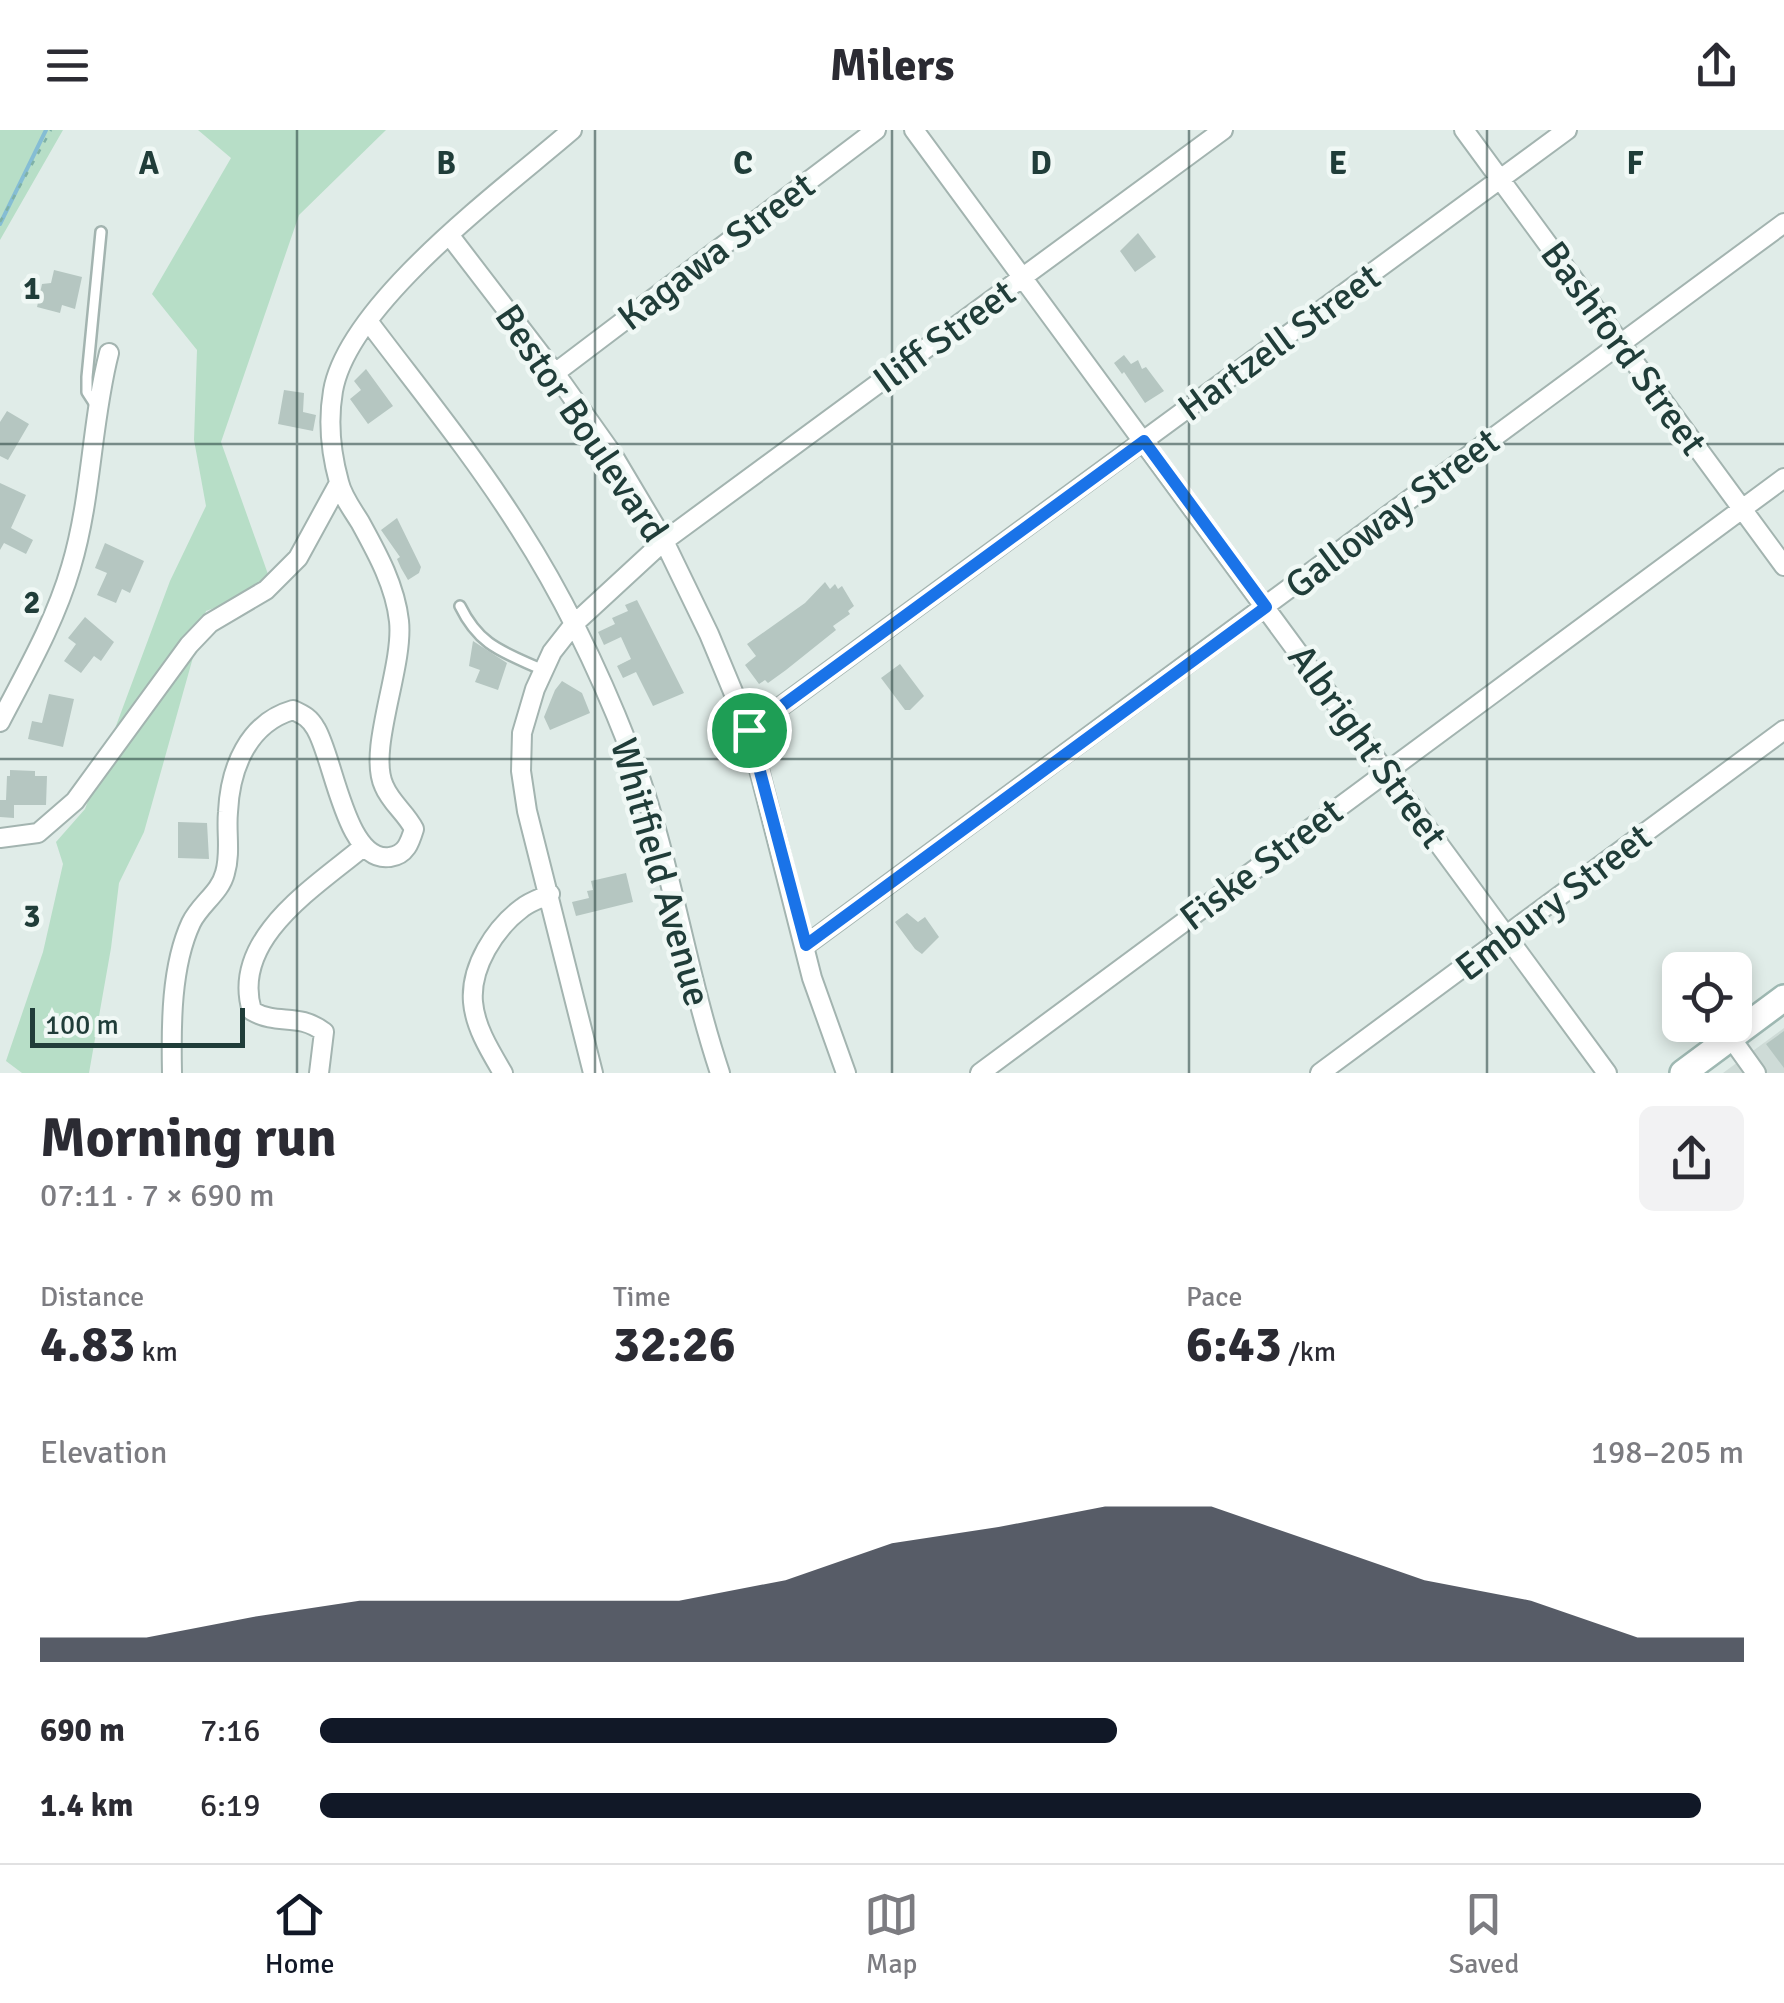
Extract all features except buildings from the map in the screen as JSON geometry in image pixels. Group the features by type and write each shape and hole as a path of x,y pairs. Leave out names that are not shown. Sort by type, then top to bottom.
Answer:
{"street":[{"path":"172,1073 176,988 183,940 196,913 225,875 232,781 254,734 276,715 292,710 307,716 318,732 346,813 363,847 372,856 398,856 408,846 414,829 406,812 382,784 379,762 398,660 399,621 388,576 339,483 330,424 333,388 345,356 368,321 413,267 572,130"},
{"name":"Kagawa Street","path":"555,373 876,130"},
{"name":"Albright Street","path":"914,130 1607,1073"},
{"name":"Iliff Street","path":"593,1073 527,810 521,771 522,733 552,652 574,624 664,541 1223,130"},
{"name":"Bashford Street","path":"1464,130 1784,566"},
{"name":"Hartzell Street","path":"749,730 1566,130"},
{"name":"Galloway Street","path":"806,945 1784,223"},
{"name":"Bestor Boulevard","path":"450,236 611,452 664,541 709,634 749,730 828,1031 846,1073"},
{"name":"Whitfield Avenue","path":"368,321 522,530 574,624 629,747 668,871 690,975 720,1073"},
{"path":"0,722 42,640 72,566 97,408 110,353"},
{"name":"Fiske Street","path":"980,1073 1784,478"},
{"path":"0,838 38,833 75,801 189,644 210,623 266,590 298,558 339,483"},
{"name":"Embury Street","path":"1320,1073 1784,730"},
{"path":"319,1073 324,1032 310,1021 266,1019 252,1012 246,992 248,971 283,914 363,847"},
{"path":"503,1073 480,1030 472,1000 477,968 492,941 522,908 550,894"},
{"path":"1752,1022 1784,998"},
{"path":"1683,1073 1726,1042"},
{"path":"1734,1042 1756,1073"}],"lane":[{"path":"97,408 87,392 87,377 102,232"},
{"path":"460,606 471,628 484,641 543,670"}],"path":[{"path":"0,222 51,130"}],"shaded area":[{"path":"1784,1028 1784,1073 1723,1073"}],"green space":[{"path":"0,130 63,130 0,240"},
{"path":"198,130 386,130 299,215 221,442 269,577 247,596 206,611 144,832 119,883 89,1073 22,1073 6,1061 43,952 63,864 56,842 85,809 170,581 206,506 194,440 197,350 152,294 231,158"}],"waterway":[{"path":"0,224 46,130"}],"route":[{"path":"1144,441 1266,607 806,945 749,730 1144,441"}]}
